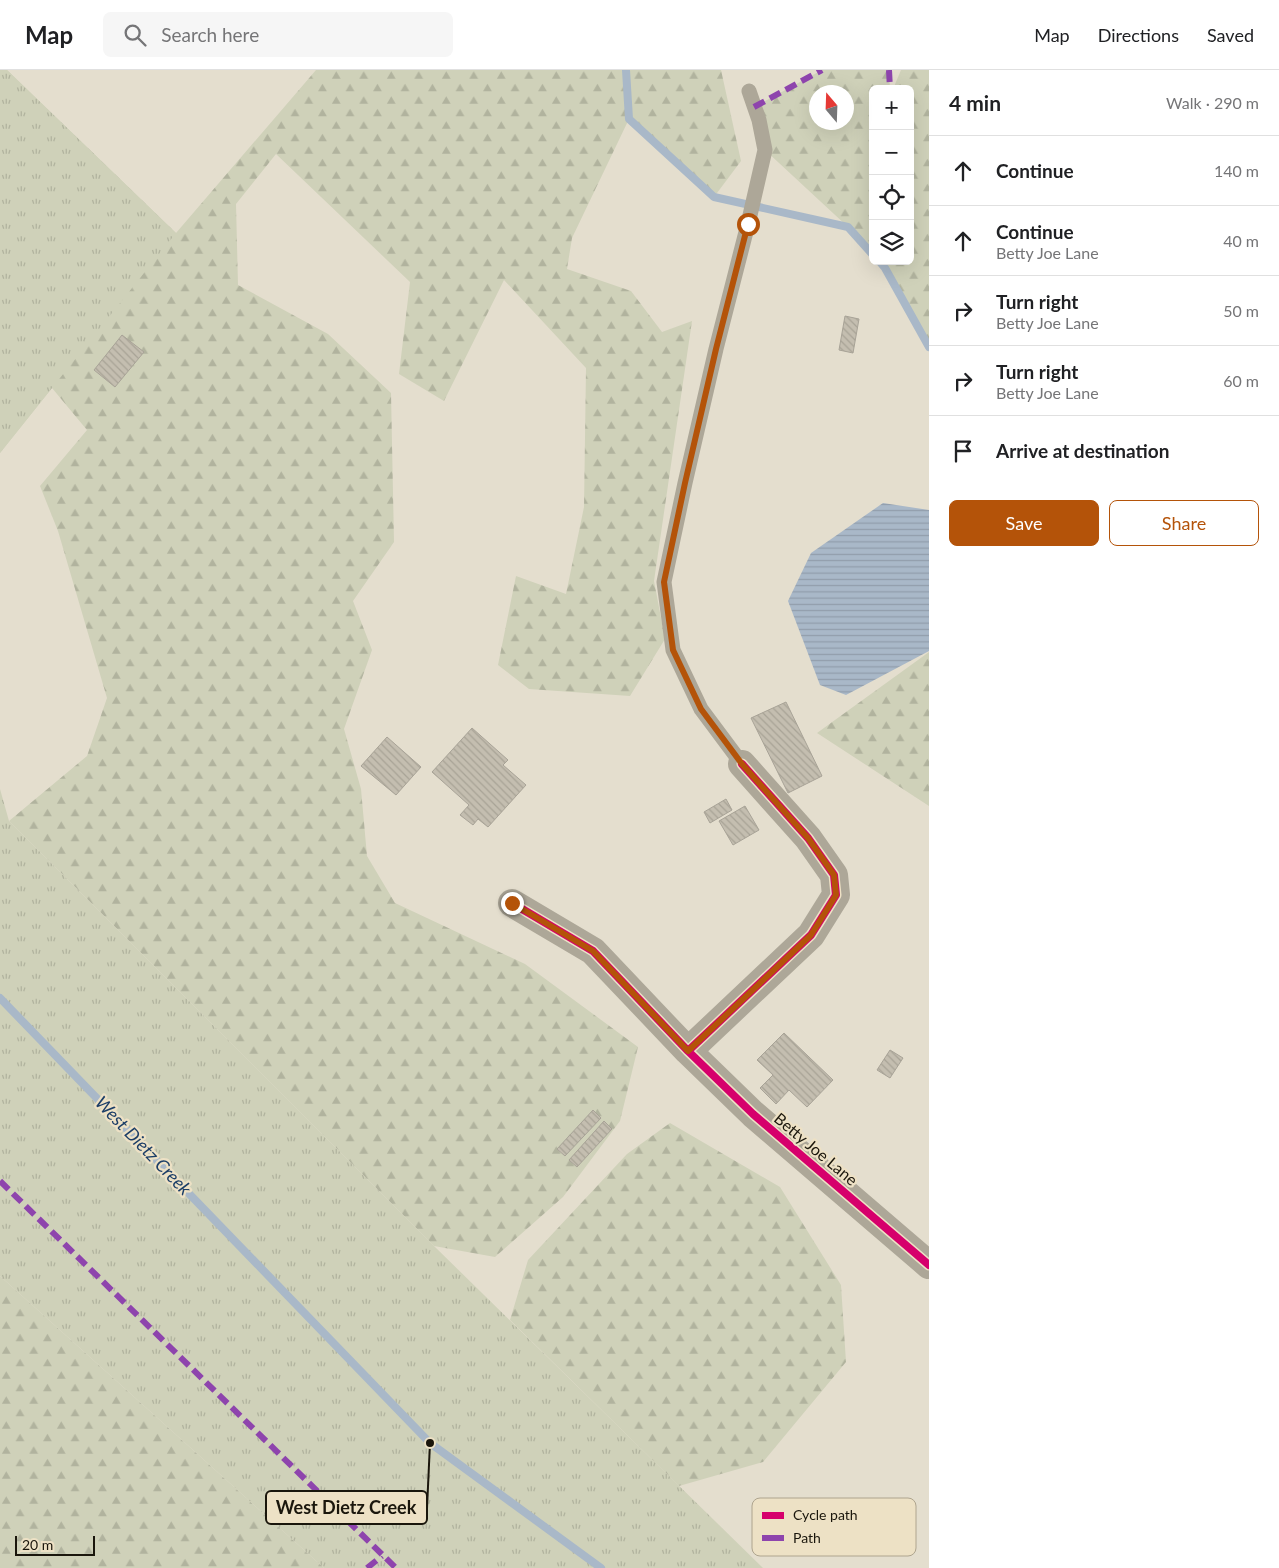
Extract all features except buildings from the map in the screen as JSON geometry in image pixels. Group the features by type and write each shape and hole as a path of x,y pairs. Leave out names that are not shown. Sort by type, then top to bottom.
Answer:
{"street":[{"path":"688,1051 811,935 836,895 834,875 808,838 742,764"},
{"name":"Betty Joe Lane","path":"512,903 593,951 688,1051 753,1114 929,1265"}],"lane":[{"path":"742,764 701,709 673,650 664,582 687,473 748,224 764,150 759,120 749,91"}],"green space":[{"path":"0,70 7,70 176,233 316,70 721,70 741,161 714,197 629,119 572,238 567,269 631,291 662,332 692,321 654,581 665,639 630,696 529,689 498,665 516,576 566,594 584,507 586,368 504,280 444,401 399,374 410,282 276,154 236,204 238,285 328,334 391,393 394,542 353,601 372,650 344,729 361,789 367,856 395,903 525,964 638,1047 620,1121 563,1197 495,1257 434,1246 9,821 87,756 107,698 58,531 40,486 87,430 52,388 0,453"},
{"path":"0,70 7,70 176,233 0,453"},
{"path":"822,70 889,70 890,85 869,85 869,251 848,227 765,150 754,107"},
{"path":"901,70 929,70 929,347 882,265 914,265 914,85 895,85"},
{"path":"929,652 929,806 817,733"},
{"path":"0,789 9,821 434,1246 763,1568 324,1568 0,1276"},
{"path":"670,1123 780,1187 841,1285 846,1362 763,1462 679,1486 510,1320 528,1260 627,1154"},
{"path":"0,1276 324,1568 0,1568"}],"water":[{"path":"883,503 929,510 929,651 846,695 820,685 788,601 811,553"}],"waterway":[{"path":"626,70 629,119 714,197 848,227 869,251"},
{"path":"882,265 929,347"},
{"name":"West Dietz Creek","path":"0,998 430,1443 601,1568"}],"marked path":[{"path":"754,107 822,70"},
{"path":"889,70 890,85"},
{"path":"0,1181 396,1568"},
{"path":"367,1568 382,1556"}],"cycle path":[{"path":"688,1051 811,935 836,895 834,875 808,838 742,764"},
{"path":"512,903 593,951 688,1051 753,1114 929,1265"}],"place":[{"name":"West Dietz Creek","path":"430,1443"}],"route":[{"path":"512,903 593,951 688,1051 811,935 836,895 834,875 808,838 742,764 701,709 673,650 664,582 716,349 748,224"}]}
